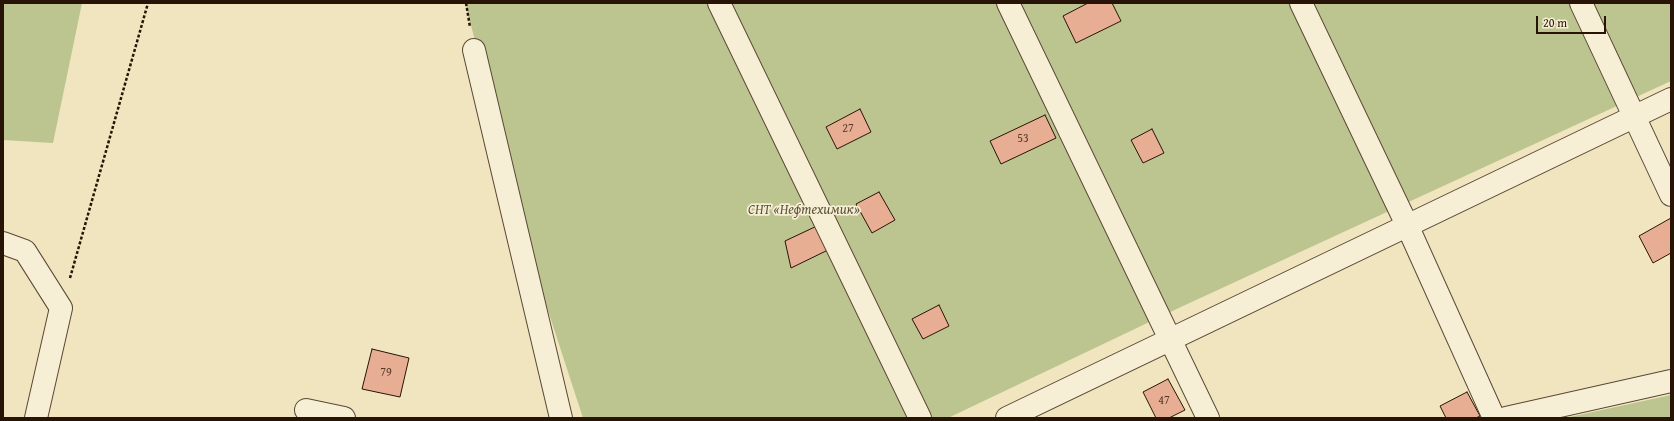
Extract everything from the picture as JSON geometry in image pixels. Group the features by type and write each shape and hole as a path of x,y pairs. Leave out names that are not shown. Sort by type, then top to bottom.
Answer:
{"street":[{"path":"719,3 920,418"},
{"path":"1008,3 1208,418"},
{"path":"1301,3 1407,225 1494,418"},
{"path":"1581,3 1671,195"},
{"path":"474,50 561,418"},
{"path":"1007,418 1671,99"},
{"path":"3,243 25,251 61,308 36,418"},
{"path":"1506,418 1671,381"},
{"path":"306,410 344,418"}],"path":[{"path":"61,308 148,3"}],"green space":[{"path":"3,3 82,3 53,143 3,140"},
{"name":"СНТ «Нефтехимик»","path":"465,3 1671,3 1671,81 1183,306 948,418 583,418 541,289"},
{"path":"1671,395 1671,418 1565,418"}],"building":[{"path":"1088,3 1112,3 1121,21 1076,43 1063,16"},
{"path":"860,109 871,132 837,149 826,127"},
{"path":"1045,115 1056,138 1001,164 990,141"},
{"path":"1152,129 1164,153 1143,163 1131,140"},
{"path":"879,192 895,220 872,233 856,204"},
{"path":"1671,218 1671,253 1653,263 1639,236"},
{"path":"819,225 830,249 791,268 785,241"},
{"path":"939,305 949,326 923,339 912,319"},
{"path":"372,349 409,358 400,397 362,389"},
{"path":"1168,379 1185,410 1169,418 1156,418 1143,392"},
{"path":"1467,392 1480,416 1476,418 1446,418 1440,406"}]}
